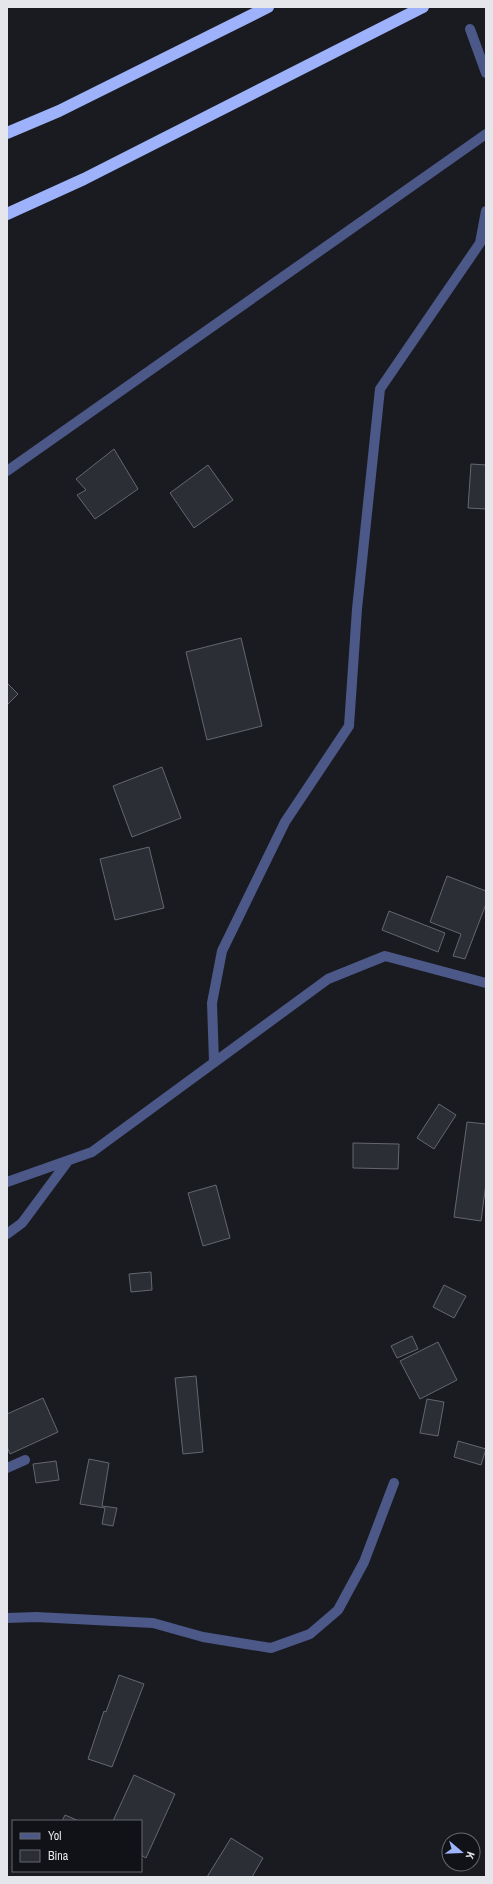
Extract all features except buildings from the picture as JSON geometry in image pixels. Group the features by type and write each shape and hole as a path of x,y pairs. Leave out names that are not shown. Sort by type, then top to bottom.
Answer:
{"highway":[{"path":"7,133 59,111 268,7"},
{"path":"7,214 91,175 423,7"}],"street":[{"path":"470,29 486,73"},
{"path":"7,471 486,134"},
{"path":"214,1062 212,1003 222,951 285,822 349,726 357,609 380,389 480,243 486,211"},
{"path":"7,1182 92,1152 328,979 385,956 486,983"},
{"path":"7,1234 22,1223 68,1161"},
{"path":"7,1468 25,1460"},
{"path":"7,1618 36,1617 153,1623 203,1637 271,1648 310,1634 338,1610 364,1562 394,1483"}]}
